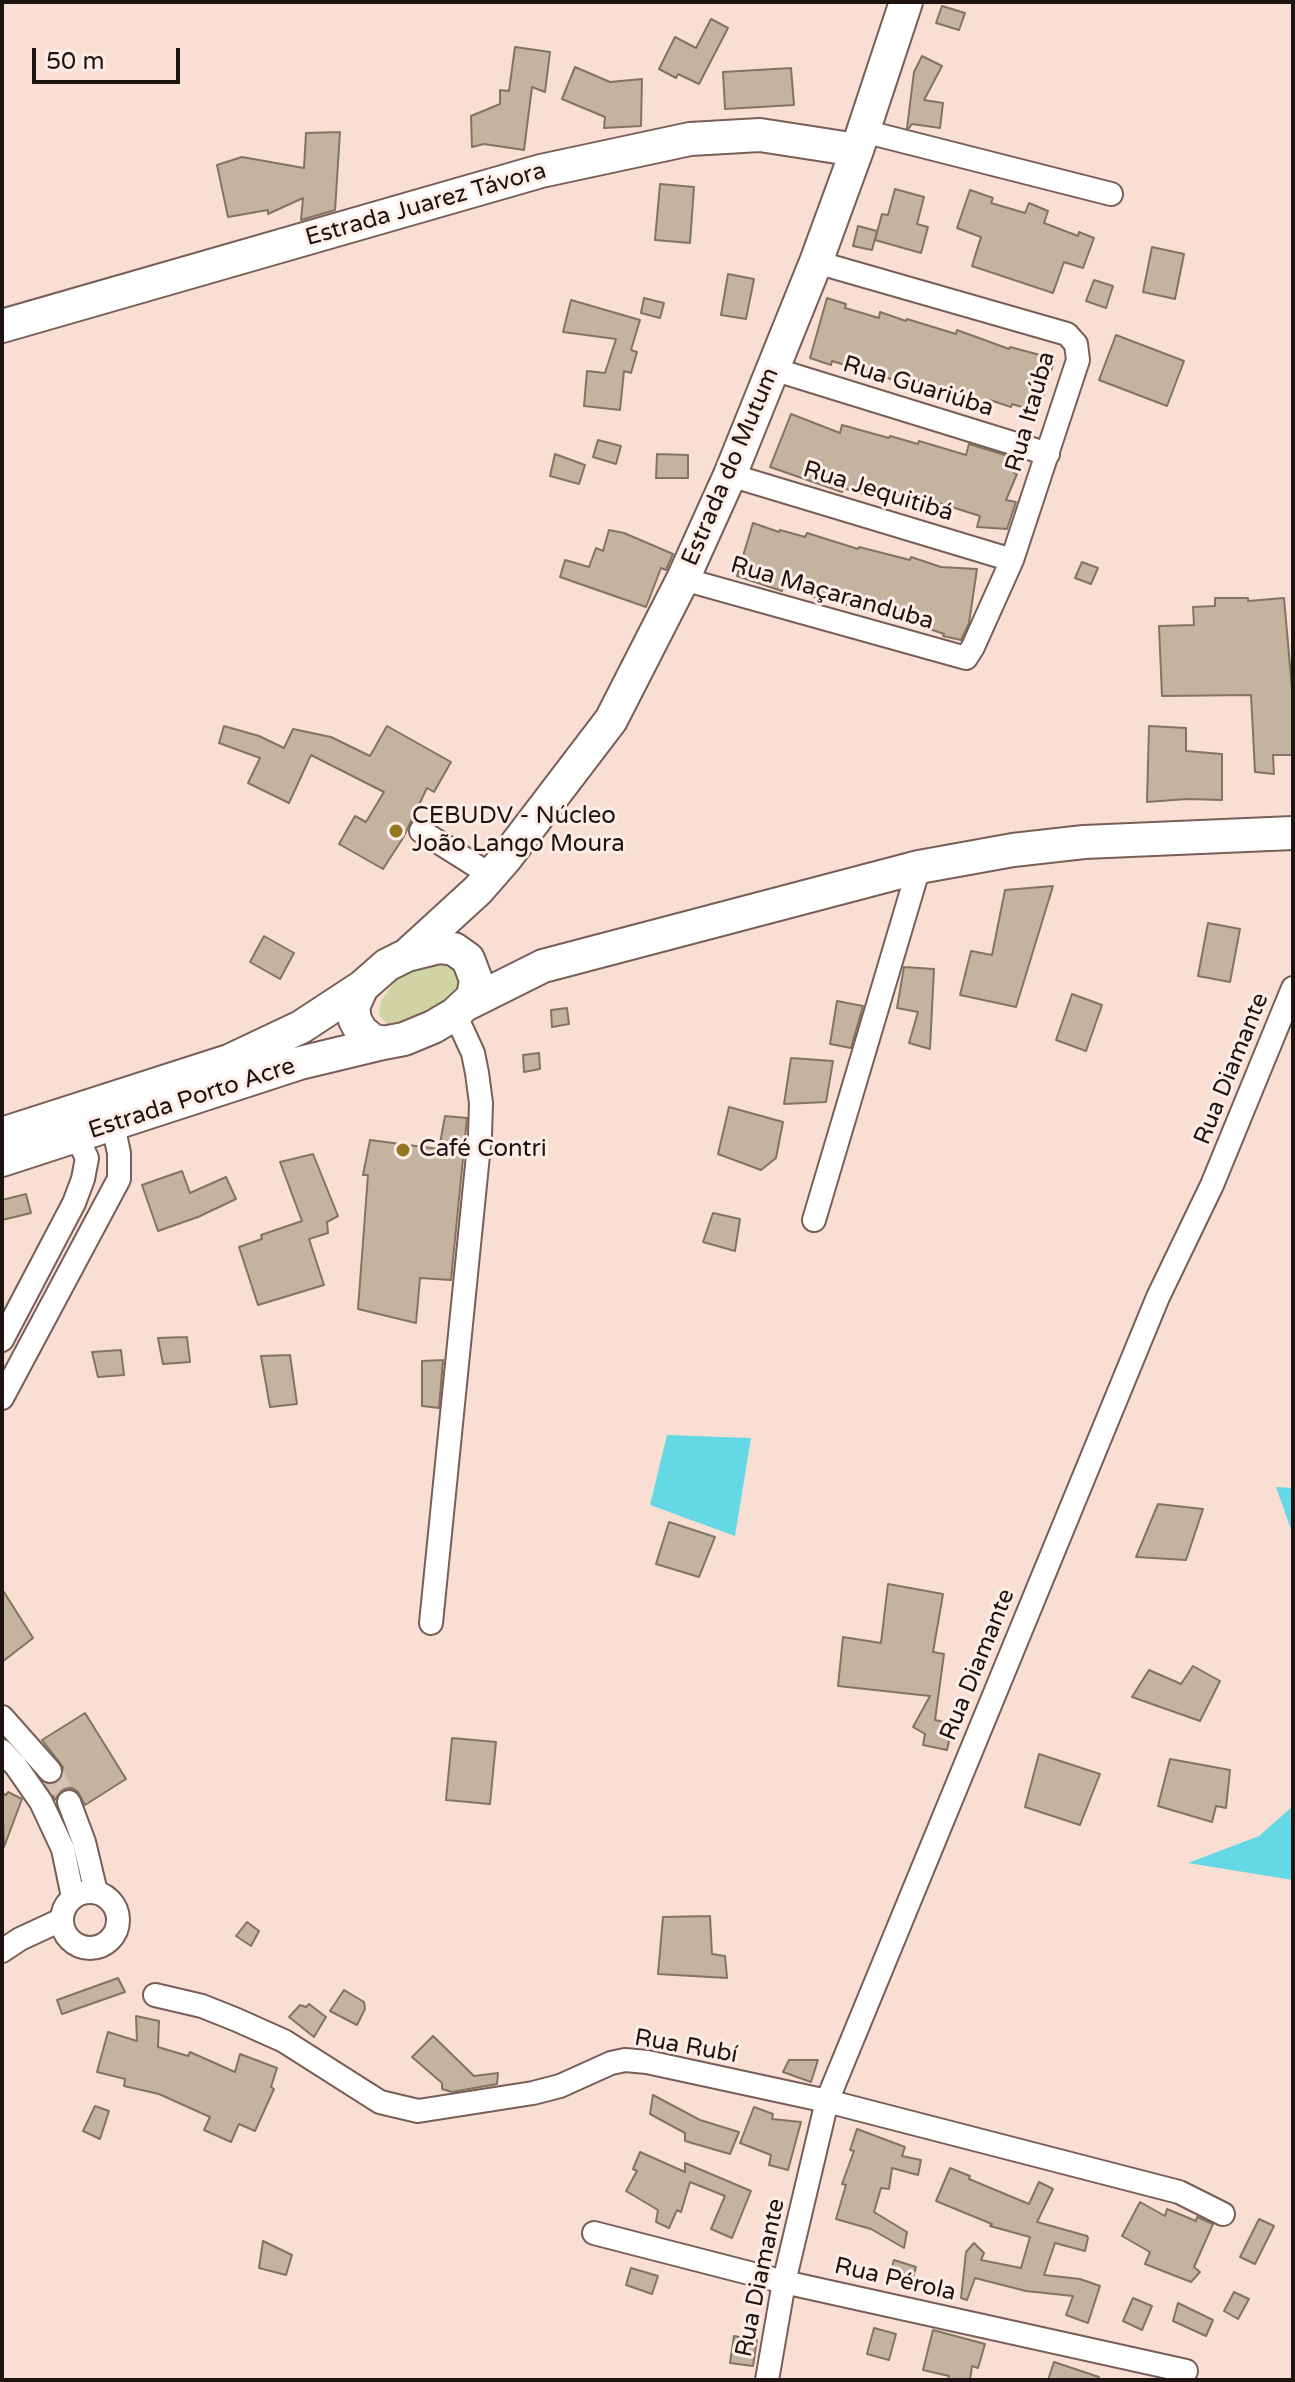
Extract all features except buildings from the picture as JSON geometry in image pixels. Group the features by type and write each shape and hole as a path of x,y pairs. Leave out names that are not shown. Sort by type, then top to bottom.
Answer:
{"main road":[{"name":"Estrada do Mutum","path":"407,955 505,859 611,720 683,579 730,475 816,262 906,2"},
{"name":"Estrada Juarez Távora","path":"2,326 541,171 690,139 760,135 860,140"},
{"path":"543,966 465,956 439,947 407,955 387,965 362,987 353,1007 355,1020 361,1031 372,1040 383,1043 404,1039 543,966 919,867 1013,850 1084,842 1293,833"},
{"name":"Estrada do Mutum","path":"465,956 483,882"},
{"path":"461,1009 473,997 476,980 465,956"},
{"name":"Estrada Porto Acre","path":"2,1134 229,1061 301,1027 362,987"},
{"name":"Estrada Porto Acre","path":"2,1160 300,1063 383,1043"}],"street":[{"name":"Estrada Juarez Távora","path":"860,140 1111,194"},
{"name":"Rua Itaúba","path":"816,262 1067,334 1076,344 1078,360 1012,560 966,658"},
{"name":"Rua Guariúba","path":"773,369 1048,454"},
{"name":"Rua Jequitibá","path":"730,475 1012,560"},
{"name":"Rua Maçaranduba","path":"683,579 966,658"},
{"path":"421,831 483,882"},
{"path":"814,1220 919,867"},
{"name":"Rua Diamante","path":"767,2380 784,2282 827,2101 1158,1297 1212,1185 1293,988"},
{"path":"431,1623 480,1135 481,1103 475,1063 461,1009"},
{"path":"2,1398 119,1179 119,1153 113,1125"},
{"path":"2,1340 74,1203 83,1179 87,1158 76,1136"},
{"path":"2,1704 2,1716 50,1771"},
{"path":"2,1751 41,1802 63,1849 73,1897"},
{"path":"69,1802 84,1842 96,1892"},
{"path":"84,1892 96,1892 108,1898 117,1909 119,1923 114,1936 104,1946 90,1949 76,1946 63,1928 64,1907 73,1897 84,1892"},
{"path":"2,1951 38,1931 63,1928"},
{"name":"Rua Rubí","path":"155,1995 202,2006 237,2020 284,2041 380,2102 418,2111 533,2093 560,2086 611,2063 625,2060 647,2062 827,2101 1179,2192 1223,2214"},
{"name":"Rua Pérola","path":"594,2233 784,2282 1186,2371"}],"green space":[{"path":"432,960 449,963 461,973 460,986 452,1000 399,1026 387,1024 379,1015 381,1001 394,982 408,970"}],"water":[{"path":"667,1435 751,1438 735,1536 650,1505"},
{"path":"1276,1487 1293,1488 1293,1535"},
{"path":"1293,1806 1293,1880 1188,1863 1259,1836"}],"tunnel":[{"path":"50,1771 69,1802"}],"place":[{"name":"CEBUDV - Núcleo João Lango Moura","path":"396,831"},
{"name":"Café Contri","path":"403,1150"}]}
